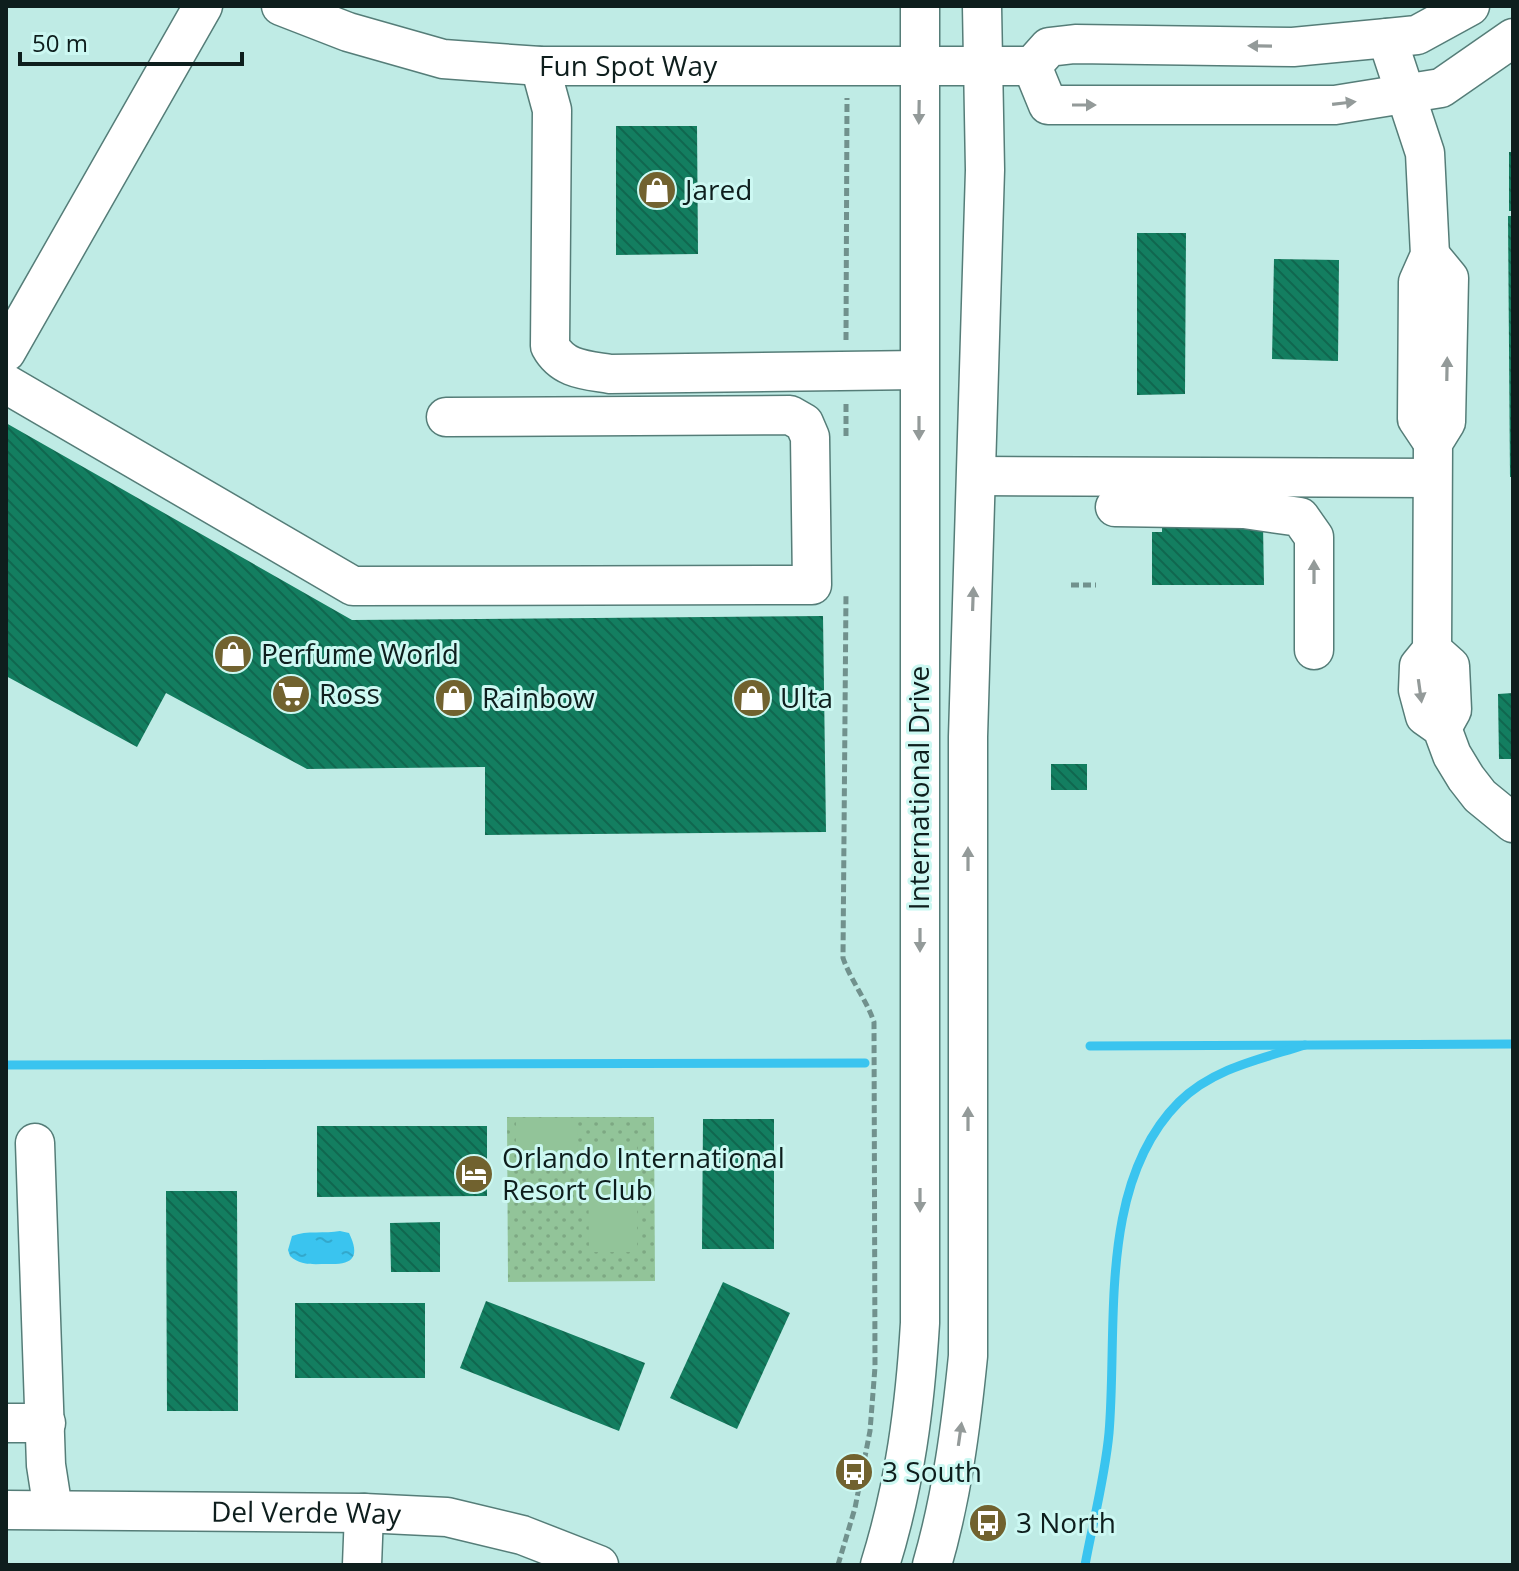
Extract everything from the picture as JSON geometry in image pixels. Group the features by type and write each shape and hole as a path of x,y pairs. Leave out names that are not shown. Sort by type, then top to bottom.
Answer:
{"street":[{"path":"6,352 203,6"},
{"name":"Fun Spot Way","path":"281,6 348,32 443,59 540,66 1032,66"},
{"name":"International Drive","path":"880,1565 895,1518 908,1455 916,1399 920,1323 920,6"},
{"name":"International Drive","path":"932,1565 942,1531 960,1436 968,1356 968,737 986,145 982,6"},
{"path":"1470,6 1417,35 1293,47 1075,44 1049,47 1032,66 1048,105 1335,105 1441,88 1513,38"},
{"path":"1387,38 1425,153 1430,255 1449,278 1446,422 1433,460 1432,650 1419,666 1418,690 1425,716 1442,728 1452,755 1466,778 1480,796 1513,823"},
{"path":"540,66 552,110 550,346 557,359 578,368 607,373 919,370"},
{"path":"607,373 608,416"},
{"path":"6,384 353,586 812,585 810,437 804,423 790,415 446,417"},
{"path":"977,476 1433,460"},
{"path":"1115,507 1244,509 1300,517 1314,537 1314,650"},
{"path":"35,1143 46,1465 53,1510"},
{"path":"6,1423 46,1423"},
{"name":"Del Verde Way","path":"6,1510 364,1513 447,1517 522,1535 599,1565"},
{"path":"362,1565 364,1513"}],"path":[{"path":"846,449 847,95"},
{"path":"1071,585 1096,585"},
{"path":"838,1565 855,1508 870,1431 877,1307 874,1022 867,1003 849,977 843,958 846,591"}],"green space":[{"path":"507,1117 654,1117 655,1281 508,1282"},
{"path":"516,1122 577,1122 578,1165 516,1165"},
{"path":"588,1146 637,1146 637,1252 589,1252"}],"water":[{"path":"340,1231 349,1233 353,1242 354,1254 348,1261 308,1264 290,1256 288,1250 292,1236"}],"building":[{"name":"Jared","path":"616,126 697,126 698,254 616,255"},
{"path":"1509,152 1513,152 1513,211 1509,211"},
{"path":"1508,216 1513,216 1513,477 1510,477"},
{"path":"1137,233 1186,233 1185,394 1137,395"},
{"path":"1274,259 1339,260 1338,361 1272,359"},
{"path":"6,423 352,620 823,616 826,832 485,835 485,767 307,769 166,693 137,747 6,676"},
{"path":"1162,523 1263,524 1264,585 1152,585 1152,532 1162,532"},
{"path":"1513,693 1513,759 1499,759 1498,694"},
{"path":"1051,764 1087,764 1087,790 1051,790"},
{"path":"703,1119 774,1119 774,1249 702,1249"},
{"path":"317,1126 487,1126 487,1196 317,1197"},
{"path":"166,1191 237,1191 238,1411 167,1411"},
{"path":"440,1222 440,1272 391,1272 390,1223"},
{"path":"723,1282 790,1313 737,1429 670,1398"},
{"path":"486,1301 645,1363 619,1431 460,1368"},
{"path":"295,1303 425,1303 425,1378 295,1378"}],"waterway":[{"path":"1090,1046 1513,1044"},
{"path":"1085,1565 1107,1450 1117,1258 1123,1215 1135,1173 1153,1135 1192,1090 1238,1066 1305,1045"},
{"path":"6,1065 865,1063"}],"place":[{"name":"Jared","path":"657,190"},
{"name":"Perfume World","path":"233,654"},
{"name":"Ross","path":"291,694"},
{"name":"Rainbow","path":"454,698"},
{"name":"Ulta","path":"752,698"},
{"name":"Orlando International Resort Club","path":"474,1174"},
{"name":"3 South","path":"854,1472"},
{"name":"3 North","path":"988,1523"}]}
